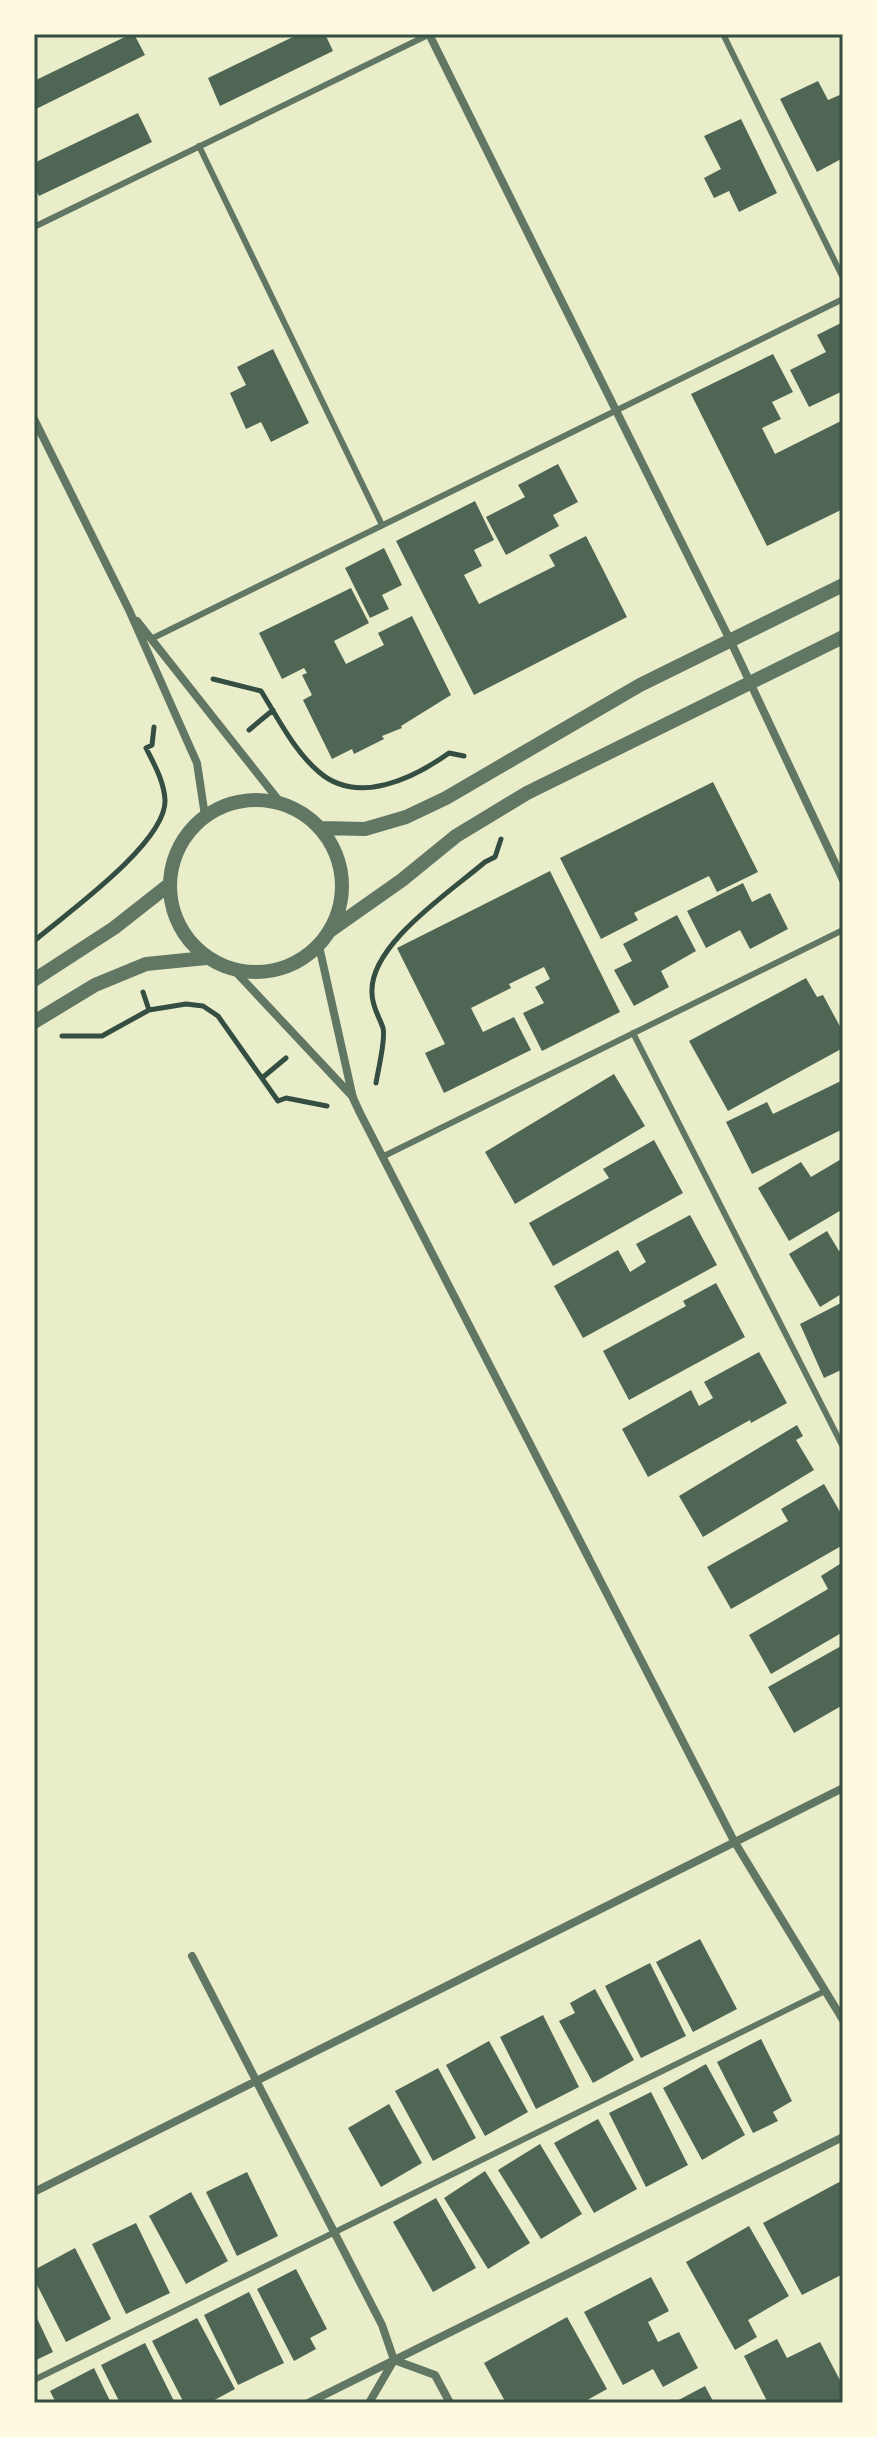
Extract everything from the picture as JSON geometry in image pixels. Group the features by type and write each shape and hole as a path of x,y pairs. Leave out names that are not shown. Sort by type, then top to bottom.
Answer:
{"street":[{"path":"430,34 731,642 843,880"},
{"path":"34,419 129,610 197,763 205,816"},
{"path":"321,828 365,829 406,817 446,798 640,685 843,585"},
{"path":"129,610 280,802"},
{"path":"331,930 402,880 456,836 527,793 843,637"},
{"path":"254,799 280,802 304,813 321,828 334,847 342,869 343,892 339,911 331,930 319,946 301,961 279,970 257,973 234,970 206,958 186,938 173,913 170,884 174,858 186,835 205,816 228,804 254,799"},
{"path":"34,980 114,928 170,884"},
{"path":"319,946 353,1098 360,1113 734,1841 843,2020"},
{"path":"34,1022 95,985 146,964 206,958"},
{"path":"234,970 353,1098"},
{"path":"34,2192 843,1788"},
{"path":"192,1956 382,2325 394,2360 369,2403"},
{"path":"308,2403 843,2137"},
{"path":"394,2360 435,2375 450,2403"}],"lane":[{"path":"34,227 430,34"},
{"path":"723,34 843,278"},
{"path":"199,146 382,525"},
{"path":"151,639 843,299"},
{"path":"382,1157 843,930"},
{"path":"633,1033 843,1447"},
{"path":"34,2380 825,1991"}],"path":[{"path":"261,691 296,746 319,773 343,786 362,788 388,785 429,768 449,753"},
{"path":"248,730 273,710"},
{"path":"34,941 139,850 160,822 165,802 160,777 146,748"},
{"path":"160,777 170,773"},
{"path":"384,1030 375,1014 373,974 389,947 473,872 495,857"},
{"path":"102,1036 149,1010 186,1004 203,1006 218,1016 278,1101 286,1098 360,1113"},
{"path":"364,1017 375,1014"},
{"path":"262,1078 286,1058"}],"building":[{"path":"134,34 145,55 34,110 34,81"},
{"path":"299,34 325,34 333,51 220,106 208,78"},
{"path":"818,81 828,100 843,96 843,158 817,172 780,99"},
{"path":"138,113 152,142 39,196 34,186 34,163"},
{"path":"741,119 777,193 739,212 729,191 714,198 704,178 721,169 704,136"},
{"path":"843,322 843,391 809,407 790,370 826,352 817,335"},
{"path":"273,349 309,423 271,442 261,422 246,429 230,393 246,385 237,367"},
{"path":"773,354 793,392 772,402 781,419 762,428 775,454 843,420 843,509 767,546 691,394"},
{"path":"558,464 578,502 553,515 559,526 506,555 486,517 525,497 518,485"},
{"path":"475,501 494,540 474,550 482,566 464,575 479,604 555,566 549,555 586,536 627,617 474,695 396,541"},
{"path":"384,548 402,585 382,595 389,609 370,618 345,568"},
{"path":"351,588 369,623 334,641 346,664 384,645 378,633 412,616 451,695 402,728 382,736 384,739 354,754 352,749 332,759 303,700 312,695 302,675 307,673 304,668 282,679 259,633"},
{"path":"713,782 758,872 717,892 709,876 634,913 638,920 601,939 560,858"},
{"path":"550,871 620,1012 542,1051 523,1013 544,1003 535,987 550,979 544,967 471,1008 483,1032 514,1017 531,1050 444,1093 425,1053 445,1044 397,948"},
{"path":"743,883 752,902 770,893 788,929 750,949 740,930 706,948 687,911"},
{"path":"677,915 696,951 661,971 669,987 634,1006 614,970 632,961 623,944"},
{"path":"806,978 817,997 823,995 843,1032 843,1048 728,1111 689,1041"},
{"path":"614,1074 645,1126 515,1204 485,1152"},
{"path":"843,1080 843,1129 752,1174 726,1122 767,1102 773,1114"},
{"path":"654,1140 683,1193 553,1266 529,1223 609,1178 603,1169"},
{"path":"843,1158 843,1209 789,1241 758,1188 801,1162 811,1177"},
{"path":"690,1215 717,1265 583,1338 554,1286 618,1250 630,1272 646,1262 636,1244"},
{"path":"827,1231 839,1251 843,1249 843,1293 820,1307 789,1254"},
{"path":"716,1283 745,1337 629,1400 603,1351 686,1306 683,1301"},
{"path":"843,1302 843,1369 824,1378 800,1324"},
{"path":"759,1352 787,1403 648,1477 622,1429 691,1390 699,1406 713,1398 704,1382"},
{"path":"797,1425 803,1436 796,1440 814,1470 703,1537 679,1496"},
{"path":"824,1484 843,1517 843,1545 731,1609 707,1567 788,1521 781,1509"},
{"path":"843,1562 843,1632 771,1674 749,1635 828,1589 821,1576"},
{"path":"843,1645 843,1705 794,1733 768,1687"},
{"path":"700,1939 737,2009 693,2032 656,1962"},
{"path":"650,1963 686,2036 641,2058 605,1986"},
{"path":"595,1989 634,2060 593,2083 559,2021 575,2013 570,2003"},
{"path":"543,2015 579,2087 536,2109 500,2037"},
{"path":"761,2039 792,2101 773,2112 778,2121 753,2133 717,2062"},
{"path":"489,2041 528,2112 485,2136 446,2065"},
{"path":"706,2064 745,2135 702,2160 663,2088"},
{"path":"438,2068 476,2138 433,2161 395,2091"},
{"path":"651,2092 688,2165 646,2187 609,2113"},
{"path":"389,2104 422,2163 381,2187 348,2128"},
{"path":"598,2119 637,2189 594,2213 554,2143"},
{"path":"540,2144 582,2214 541,2239 498,2170"},
{"path":"485,2171 530,2243 488,2269 444,2198"},
{"path":"247,2172 278,2236 237,2256 206,2192"},
{"path":"843,2180 843,2274 802,2295 763,2223"},
{"path":"191,2192 228,2261 186,2284 149,2216"},
{"path":"436,2198 476,2268 433,2292 393,2222"},
{"path":"136,2223 170,2293 126,2314 92,2244"},
{"path":"749,2226 789,2296 748,2320 757,2337 735,2350 686,2262"},
{"path":"75,2248 111,2319 66,2342 34,2279 34,2270"},
{"path":"296,2269 327,2329 310,2338 316,2349 294,2361 257,2289"},
{"path":"651,2277 669,2311 648,2322 658,2342 679,2332 698,2368 663,2387 653,2369 623,2385 584,2312"},
{"path":"249,2292 284,2363 238,2385 204,2315"},
{"path":"34,2312 53,2352 34,2361"},
{"path":"567,2317 607,2389 582,2403 506,2403 484,2363"},
{"path":"197,2318 235,2389 209,2403 184,2403 152,2341"},
{"path":"777,2339 787,2358 820,2342 843,2386 843,2403 768,2403 744,2356"},
{"path":"145,2343 175,2403 120,2403 101,2365"},
{"path":"94,2368 111,2403 56,2403 50,2391"},
{"path":"705,2386 714,2403 673,2403"}]}
